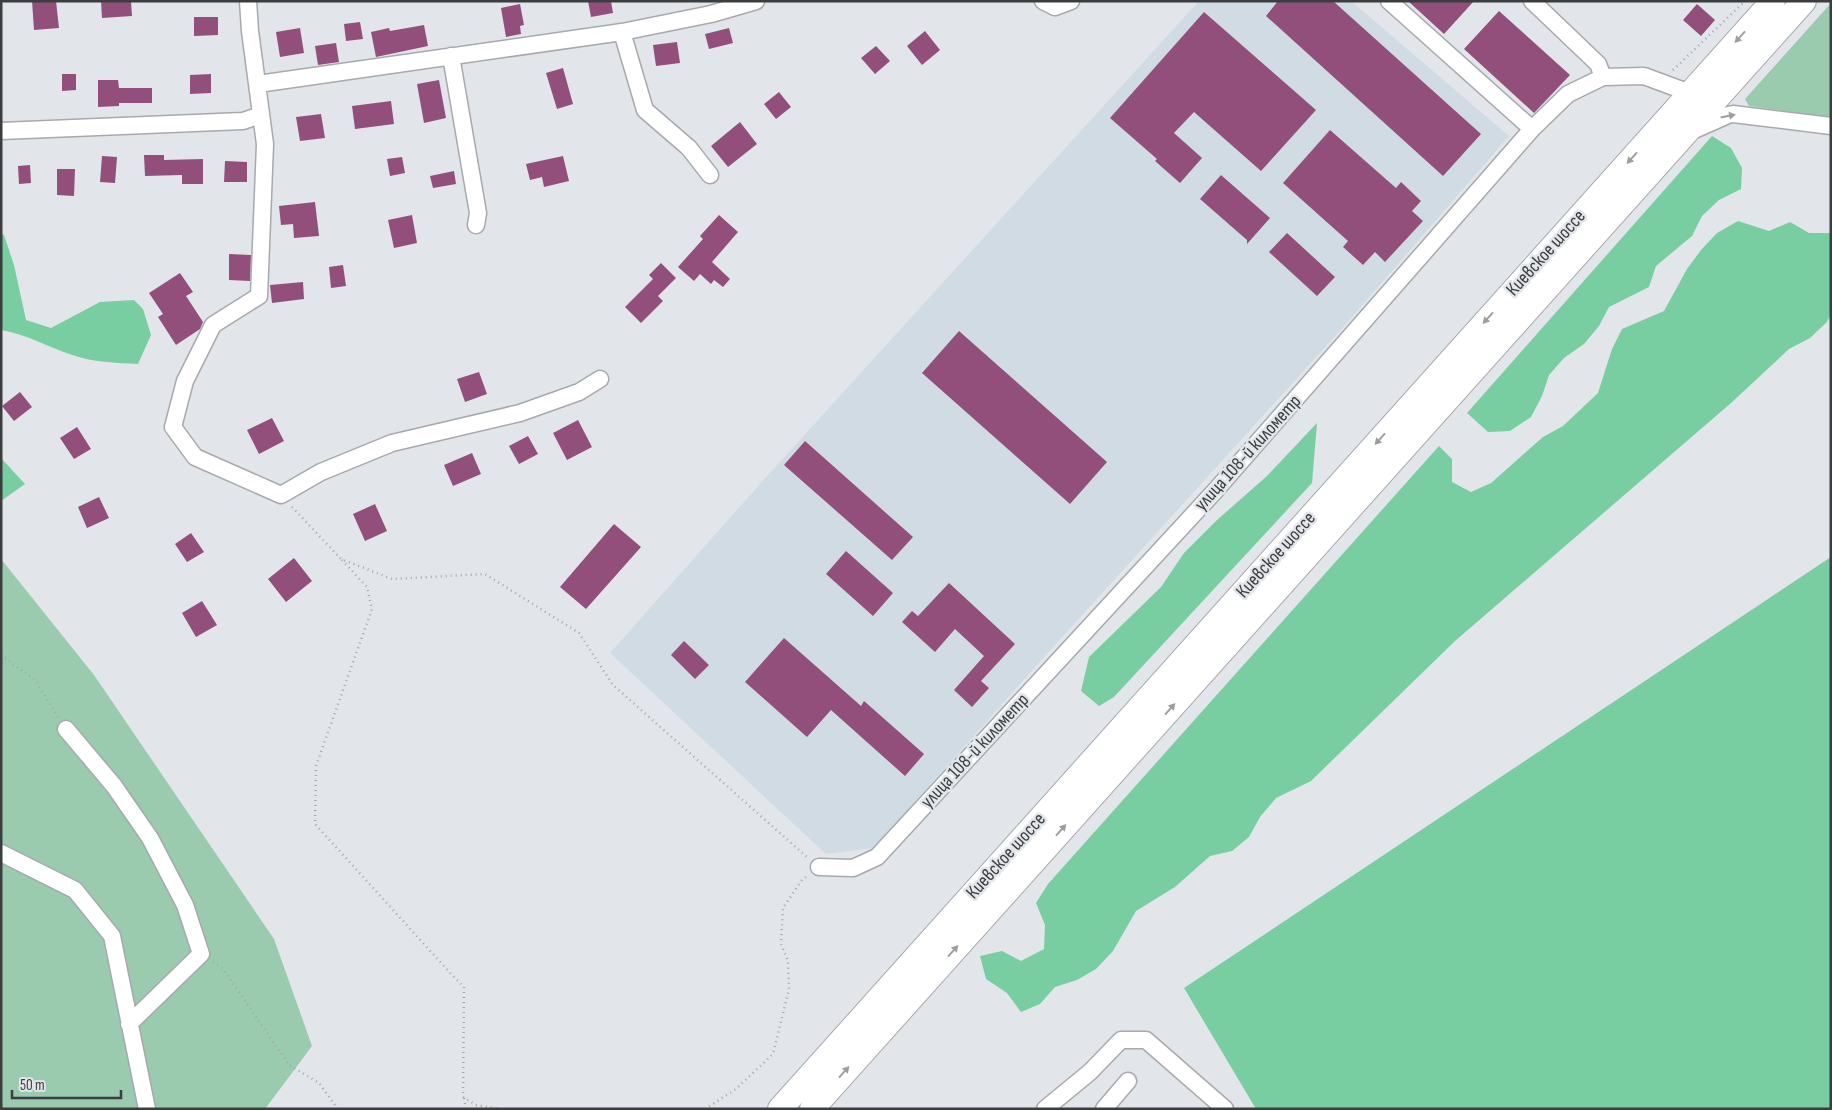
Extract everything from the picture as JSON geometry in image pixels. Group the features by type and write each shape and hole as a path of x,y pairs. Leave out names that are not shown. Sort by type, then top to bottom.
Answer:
{"highway":[{"name":"Киевское шоссе","path":"780,1109 1773,1"},
{"name":"Киевское шоссе","path":"812,1109 1804,1"}],"street":[{"path":"248,1 265,144 259,296 213,325 185,381 173,427 196,457 281,495 321,472 392,443 520,413 579,392 600,379"},
{"path":"258,84 622,32 711,14 756,1"},
{"path":"1043,1 1056,7 1071,1"},
{"path":"1389,1 1532,129"},
{"path":"1532,1 1598,64 1603,77"},
{"path":"622,32 646,110 689,148 710,175"},
{"path":"451,56 478,213 476,225"},
{"name":"улица 108-й километр","path":"819,867 853,868 877,857 1215,491 1532,129 1568,94 1603,77 1644,76 1690,93"},
{"path":"1684,136 1699,127 1733,114 1831,126"},
{"path":"1,131 242,121 261,115"},
{"path":"66,729 114,786 150,838 185,905 201,954 129,1024"},
{"path":"1,853 75,890 112,936 147,1109"},
{"path":"1045,1109 1090,1072 1121,1040 1146,1040 1225,1109"},
{"path":"1104,1109 1128,1082"}],"path":[{"path":"1662,82 1745,1"},
{"path":"281,495 367,587 372,609 316,766 315,824 464,987 464,1097 466,1109"},
{"path":"341,559 392,579 485,574 579,633 613,685 819,867 802,880 783,908 781,944 788,961 789,989 773,1054 736,1089 704,1109"},
{"path":"1,655 35,680 66,729"},
{"path":"201,954 223,969 290,1065 319,1083 338,1109"},
{"path":"464,1097 476,1105 500,1109"}],"shaded area":[{"path":"1199,1 1351,1 1509,136 1339,332 1045,656 874,848 826,854 610,653 768,475"}],"green space":[{"path":"1831,3 1831,118 1749,106 1745,99"},
{"path":"1712,136 1731,148 1742,168 1741,189 1719,200 1702,216 1692,236 1656,266 1649,287 1609,307 1599,326 1584,344 1564,358 1549,375 1542,396 1531,417 1510,431 1488,432 1467,413"},
{"path":"1738,221 1769,231 1790,222 1809,233 1831,233 1831,314 1827,322 1810,338 1789,349 1731,403 1455,641 1311,781 1276,798 1260,817 1249,837 1232,851 1210,856 1175,887 1136,911 1113,951 1096,969 1077,980 1055,987 1040,1004 1021,1012 1007,993 986,979 980,956 1002,951 1021,961 1044,949 1045,925 1036,903 1048,884 1439,446 1452,459 1452,482 1471,492 1491,483 1543,437 1563,426 1598,393 1612,349 1622,329 1664,311 1687,269 1701,250 1717,233"},
{"path":"1,234 4,235 14,265 26,320 51,328 100,302 134,300 143,309 151,335 138,364 88,359 63,352 19,334 1,330"},
{"path":"1317,423 1312,483 1114,697 1099,706 1081,691 1089,657 1161,587 1184,553 1217,520 1267,476"},
{"path":"1,458 25,484 1,501"},
{"path":"1831,557 1831,1109 1256,1109 1184,988"},
{"path":"1,559 94,675 274,939 312,1046 265,1109 1,1109"}],"building":[{"path":"32,1 56,1 59,28 34,30"},
{"path":"101,1 131,1 132,16 102,18"},
{"path":"588,1 611,1 613,13 591,17"},
{"path":"1278,1 1333,1 1481,134 1443,176 1266,16"},
{"path":"1408,1 1474,1 1444,34"},
{"path":"520,4 524,25 520,26 521,34 506,37 501,8"},
{"path":"1697,4 1715,20 1701,36 1683,20"},
{"path":"1499,11 1570,75 1534,113 1464,49"},
{"path":"1204,12 1316,110 1261,171 1194,112 1174,133 1202,158 1180,183 1155,161 1157,159 1110,118"},
{"path":"194,17 218,17 218,35 194,36"},
{"path":"360,22 363,39 346,41 344,24"},
{"path":"424,25 428,46 376,57 371,32 389,28 390,31"},
{"path":"300,28 304,53 280,57 276,32"},
{"path":"729,28 733,43 709,49 705,34"},
{"path":"925,31 940,50 922,65 907,46"},
{"path":"677,42 680,63 656,66 653,45"},
{"path":"336,43 339,62 318,65 315,46"},
{"path":"876,46 890,61 875,74 861,58"},
{"path":"563,68 573,104 557,109 546,73"},
{"path":"62,74 76,74 76,90 62,91"},
{"path":"211,74 211,93 190,94 190,75"},
{"path":"98,80 118,80 119,88 152,88 152,103 119,103 119,106 98,107"},
{"path":"439,80 446,118 424,123 417,84"},
{"path":"779,92 791,107 776,119 764,104"},
{"path":"391,101 394,124 355,129 352,106"},
{"path":"321,114 325,138 300,141 296,117"},
{"path":"740,122 757,144 728,167 711,146"},
{"path":"1330,130 1396,188 1401,182 1421,201 1412,211 1423,221 1385,262 1375,252 1363,265 1343,247 1348,241 1283,183"},
{"path":"144,155 164,155 164,160 203,159 203,184 182,184 182,175 145,176"},
{"path":"102,156 117,157 115,183 100,182"},
{"path":"563,156 569,181 544,187 542,177 530,180 526,164"},
{"path":"402,157 405,173 390,176 387,159"},
{"path":"225,161 247,162 247,182 224,182"},
{"path":"30,165 31,183 19,184 18,166"},
{"path":"57,169 75,169 74,196 57,195"},
{"path":"454,171 456,184 433,188 430,176"},
{"path":"1221,175 1270,218 1247,244 1247,240 1200,199"},
{"path":"315,202 319,236 294,238 293,224 281,225 279,206"},
{"path":"412,215 417,243 394,248 388,220"},
{"path":"719,215 738,232 712,262 730,279 723,287 714,280 711,284 700,274 694,281 678,267 703,239 700,236"},
{"path":"1287,233 1335,277 1317,296 1269,252"},
{"path":"229,254 251,255 250,281 229,280"},
{"path":"661,263 676,278 658,296 663,301 641,323 625,307 653,279 649,275"},
{"path":"343,265 346,286 331,288 329,267"},
{"path":"180,273 193,292 186,296 203,322 200,329 176,345 158,317 163,314 149,293"},
{"path":"303,282 304,299 272,303 270,285"},
{"path":"959,331 1107,462 1070,504 922,373"},
{"path":"479,372 487,394 465,402 457,379"},
{"path":"20,392 32,407 14,421 2,406"},
{"path":"272,418 284,441 259,454 247,430"},
{"path":"578,420 592,447 567,460 553,433"},
{"path":"77,427 91,449 74,459 60,438"},
{"path":"528,436 538,454 519,464 509,446"},
{"path":"805,441 913,537 892,560 784,465"},
{"path":"472,453 481,474 453,486 444,465"},
{"path":"99,497 109,518 87,528 78,507"},
{"path":"375,504 387,531 365,541 353,514"},
{"path":"614,524 641,547 586,609 560,587"},
{"path":"191,533 204,552 187,562 175,544"},
{"path":"846,551 893,593 873,616 826,574"},
{"path":"294,558 312,581 286,602 268,579"},
{"path":"949,583 1015,644 981,681 989,688 972,707 954,690 984,656 955,629 935,652 902,622 912,611 918,616"},
{"path":"202,601 217,625 196,637 182,613"},
{"path":"784,638 861,706 864,701 924,754 905,776 831,710 807,737 745,682"},
{"path":"684,641 709,665 695,679 671,655"}]}
